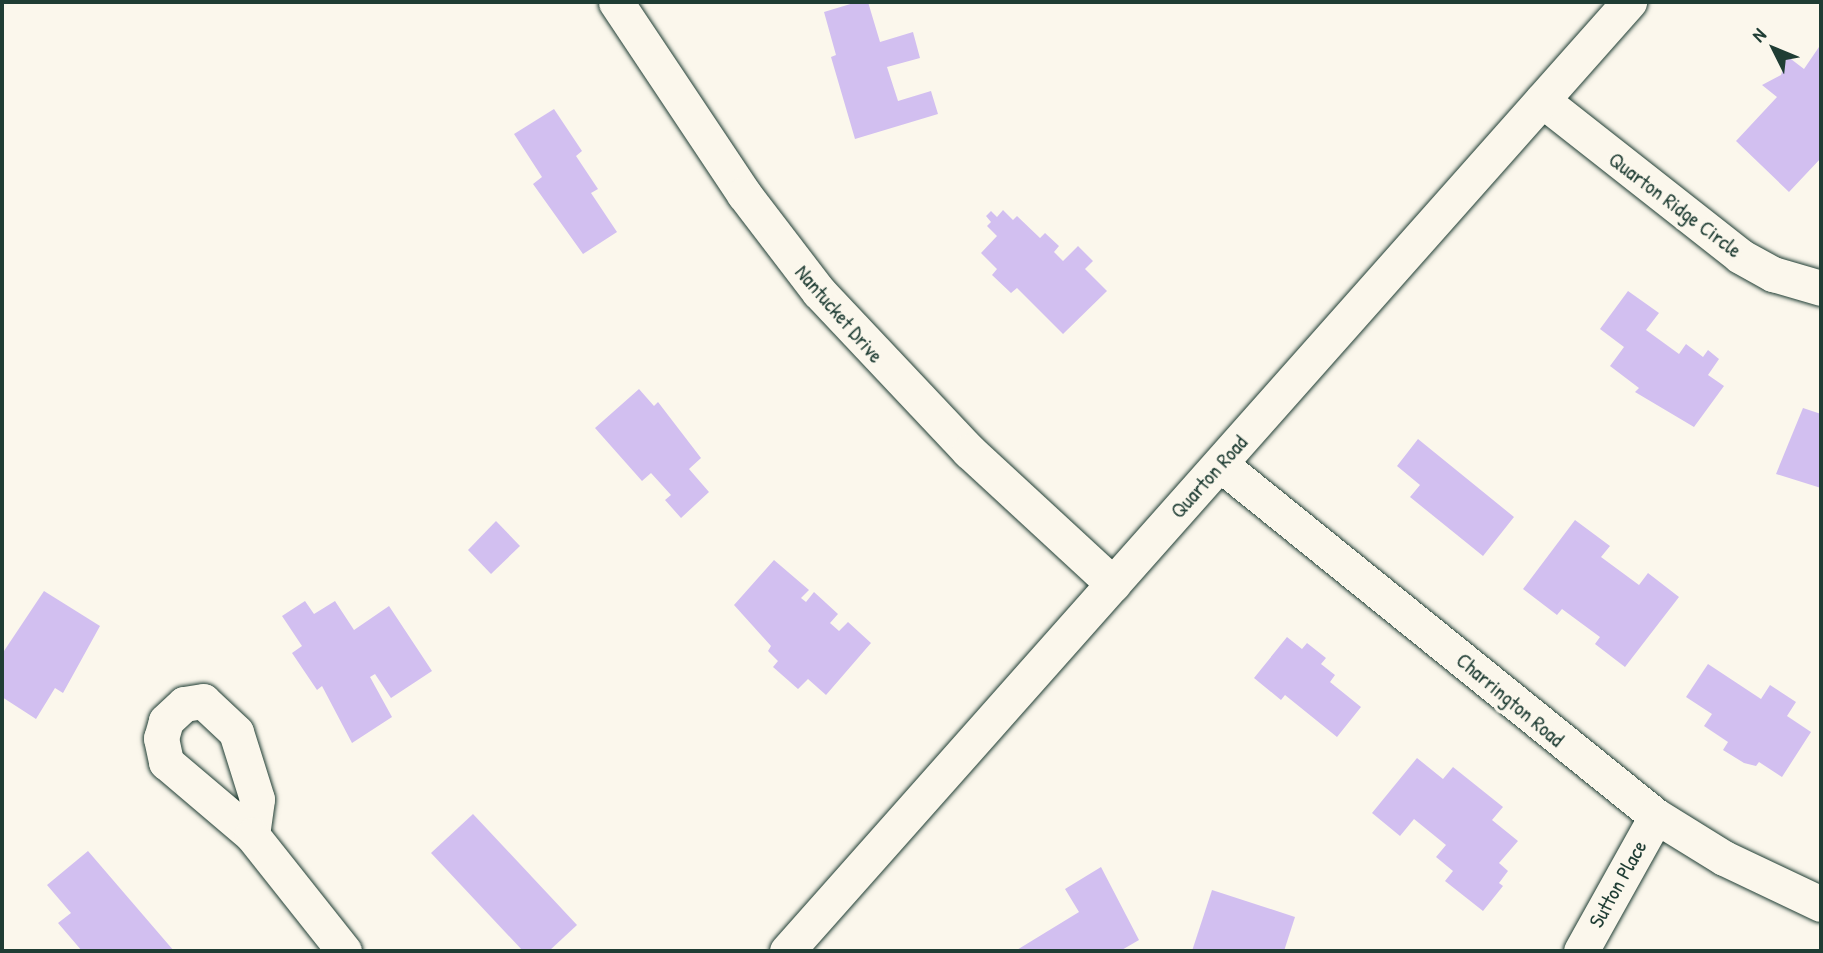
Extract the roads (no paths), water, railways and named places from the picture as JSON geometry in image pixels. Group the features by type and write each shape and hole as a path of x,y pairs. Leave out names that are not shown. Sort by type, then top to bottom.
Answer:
{"street":[{"name":"Nantucket Drive","path":"617,2 752,205 819,292 969,451 1113,584"},
{"name":"Quarton Road","path":"788,951 1629,2"},
{"name":"Quarton Ridge Circle","path":"1542,100 1740,256 1773,274 1821,288"},
{"name":"Charrington Road","path":"1220,464 1656,816 1724,858 1821,904"},
{"name":"Sutton Place","path":"1581,951 1656,816"},
{"path":"253,835 344,951"}]}
